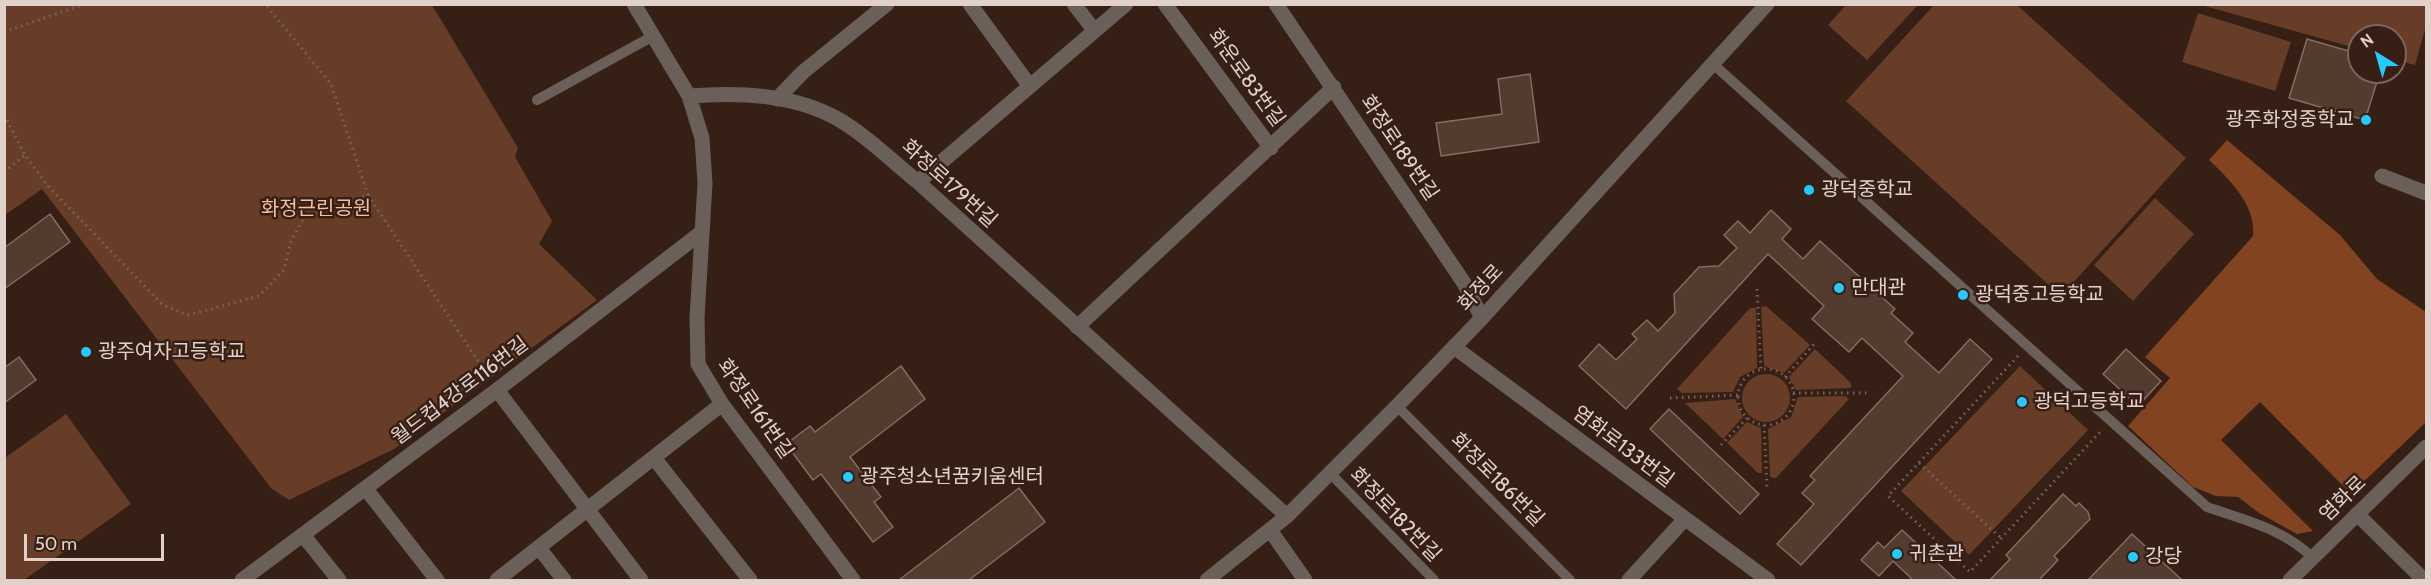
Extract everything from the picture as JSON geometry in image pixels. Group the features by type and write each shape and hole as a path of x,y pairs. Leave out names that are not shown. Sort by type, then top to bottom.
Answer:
{"street":[{"path":"634,4 689,96"},
{"path":"777,99 802,72 887,4"},
{"path":"970,4 1029,85"},
{"path":"1074,4 1094,30"},
{"path":"918,182 1126,4"},
{"name":"화운로83번길","path":"1165,4 1271,148"},
{"name":"화정로189번길","path":"1276,4 1334,87 1464,284 1482,318"},
{"name":"화정로","path":"1208,580 1287,516 1397,406 1482,318 1767,4"},
{"path":"1077,327 1334,87"},
{"name":"화정로179번길","path":"689,96 752,94 777,99 836,118 918,182 1287,516"},
{"name":"화정로161번길","path":"689,96 702,138 705,183 698,364 722,404 853,580"},
{"path":"2382,176 2427,193"},
{"name":"월드컵4강로116번길","path":"242,580 497,390 702,232"},
{"name":"염화로133번길","path":"1454,347 1684,520 1768,580"},
{"path":"497,390 641,580"},
{"path":"497,580 722,404"},
{"name":"염화로","path":"2290,580 2427,447"},
{"path":"654,458 750,580"},
{"path":"366,489 437,580"},
{"path":"2357,514 2424,580"},
{"path":"1633,579 1684,520"},
{"path":"1270,530 1305,580"},
{"path":"303,535 339,580"},
{"path":"539,548 564,580"}],"lane":[{"path":"537,100 653,36"},
{"path":"1713,64 2207,507 2268,527 2299,544 2313,558"},
{"name":"화정로186번길","path":"1397,406 1570,580"},
{"name":"화정로182번길","path":"1331,474 1434,580"}],"path":[{"path":"4,32 85,4"},
{"path":"265,4 331,84 369,195 497,390"},
{"path":"4,115 25,155 47,185 163,305 188,315 259,296 284,270 291,241 304,218 369,195"},
{"path":"4,172 25,155"},
{"path":"1756,289 1761,370"},
{"path":"1785,377 1815,343"},
{"path":"2028,346 1888,496 1970,572 2111,421"},
{"path":"1761,370 1769,370 1785,377 1793,393 1793,402 1786,416 1780,421 1764,425 1747,418 1740,407 1738,395 1745,379 1761,370"},
{"path":"1793,393 1868,393"},
{"path":"1670,398 1738,395"},
{"path":"1721,445 1747,418"},
{"path":"1764,425 1767,489"},
{"path":"1918,463 2001,538"}],"green space":[{"name":"화정근린공원","path":"5,4 432,5 518,148 515,157 552,221 539,244 597,300 394,449 289,500 271,488 42,189 5,215"},
{"path":"1846,5 1918,5 1867,60 1828,25"},
{"path":"1934,5 2017,5 2186,158 2061,296 1846,101"},
{"path":"2201,5 2426,5 2426,26 2415,65 2407,63 2407,24 2347,24 2347,46"},
{"path":"2198,13 2291,42 2275,91 2182,62"},
{"path":"2155,198 2194,234 2133,301 2094,265"},
{"path":"1766,306 1810,345 1784,373 1764,366 1761,307"},
{"path":"1750,308 1756,308 1757,368 1740,377 1733,392 1682,393 1677,389"},
{"path":"1815,349 1851,383 1851,388 1796,390 1789,377"},
{"path":"2020,366 2088,430 1969,555 1901,491"},
{"path":"1766,374 1783,381 1790,398 1783,415 1766,422 1749,415 1742,398 1749,381"},
{"path":"1845,396 1849,399 1776,478 1770,477 1768,429 1791,417 1798,397"},
{"path":"1735,399 1743,417 1723,439 1685,403"},
{"path":"66,414 131,504 24,580 5,580 5,458"},
{"path":"1747,422 1761,428 1762,473 1758,473 1727,443"}],"shaded area":[{"path":"2227,140 2340,235 2377,279 2426,312 2426,422 2351,494 2260,402 2221,440 2313,531 2297,534 2259,513 2238,497 2216,496 2193,487 2128,426 2170,378 2145,357 2253,236 2253,225 2246,204 2233,185 2209,160"}],"building":[{"path":"2307,39 2347,51 2347,84 2376,84 2365,120 2289,98"},
{"path":"1530,74 1539,142 1441,156 1436,123 1502,114 1498,79"},
{"path":"1771,210 1791,229 1782,239 1803,259 1820,241 1895,309 1891,313 1913,333 1905,342 1939,373 1970,339 1992,359 1801,565 1777,544 1814,504 1802,493 1815,480 1810,476 1903,376 1862,338 1849,352 1812,319 1824,306 1768,254 1626,409 1579,366 1599,344 1616,360 1637,339 1632,334 1647,320 1658,331 1675,313 1674,294 1699,267 1719,266 1737,248 1724,235 1738,221 1750,233"},
{"path":"50,214 70,242 4,289 4,248"},
{"path":"2126,349 2161,381 2138,406 2103,374"},
{"path":"19,357 36,380 4,403 4,368"},
{"path":"901,366 925,399 850,457 881,497 874,502 893,527 873,542 821,474 813,480 786,444 810,426 815,432"},
{"path":"1669,409 1759,494 1740,514 1650,429"},
{"path":"1019,488 1045,522 969,580 899,580"},
{"path":"2063,494 2076,506 2079,503 2088,512 2090,519 2054,556 2058,560 2039,580 1990,580 2010,559 2006,555"},
{"name":"귀촌관","path":"1902,530 1956,580 1913,580 1893,561 1879,576 1861,560 1878,542 1884,548"},
{"name":"강당","path":"2132,534 2182,580 2088,580"}],"place":[{"name":"광주화정중학교","path":"2366,120"},
{"name":"광덕중학교","path":"1809,190"},
{"name":"만대관","path":"1839,288"},
{"name":"광덕중고등학교","path":"1963,295"},
{"name":"광주여자고등학교","path":"86,352"},
{"name":"광덕고등학교","path":"2022,402"},
{"name":"광주청소년꿈키움센터","path":"848,477"},
{"name":"귀촌관","path":"1897,554"},
{"name":"강당","path":"2133,557"}]}
